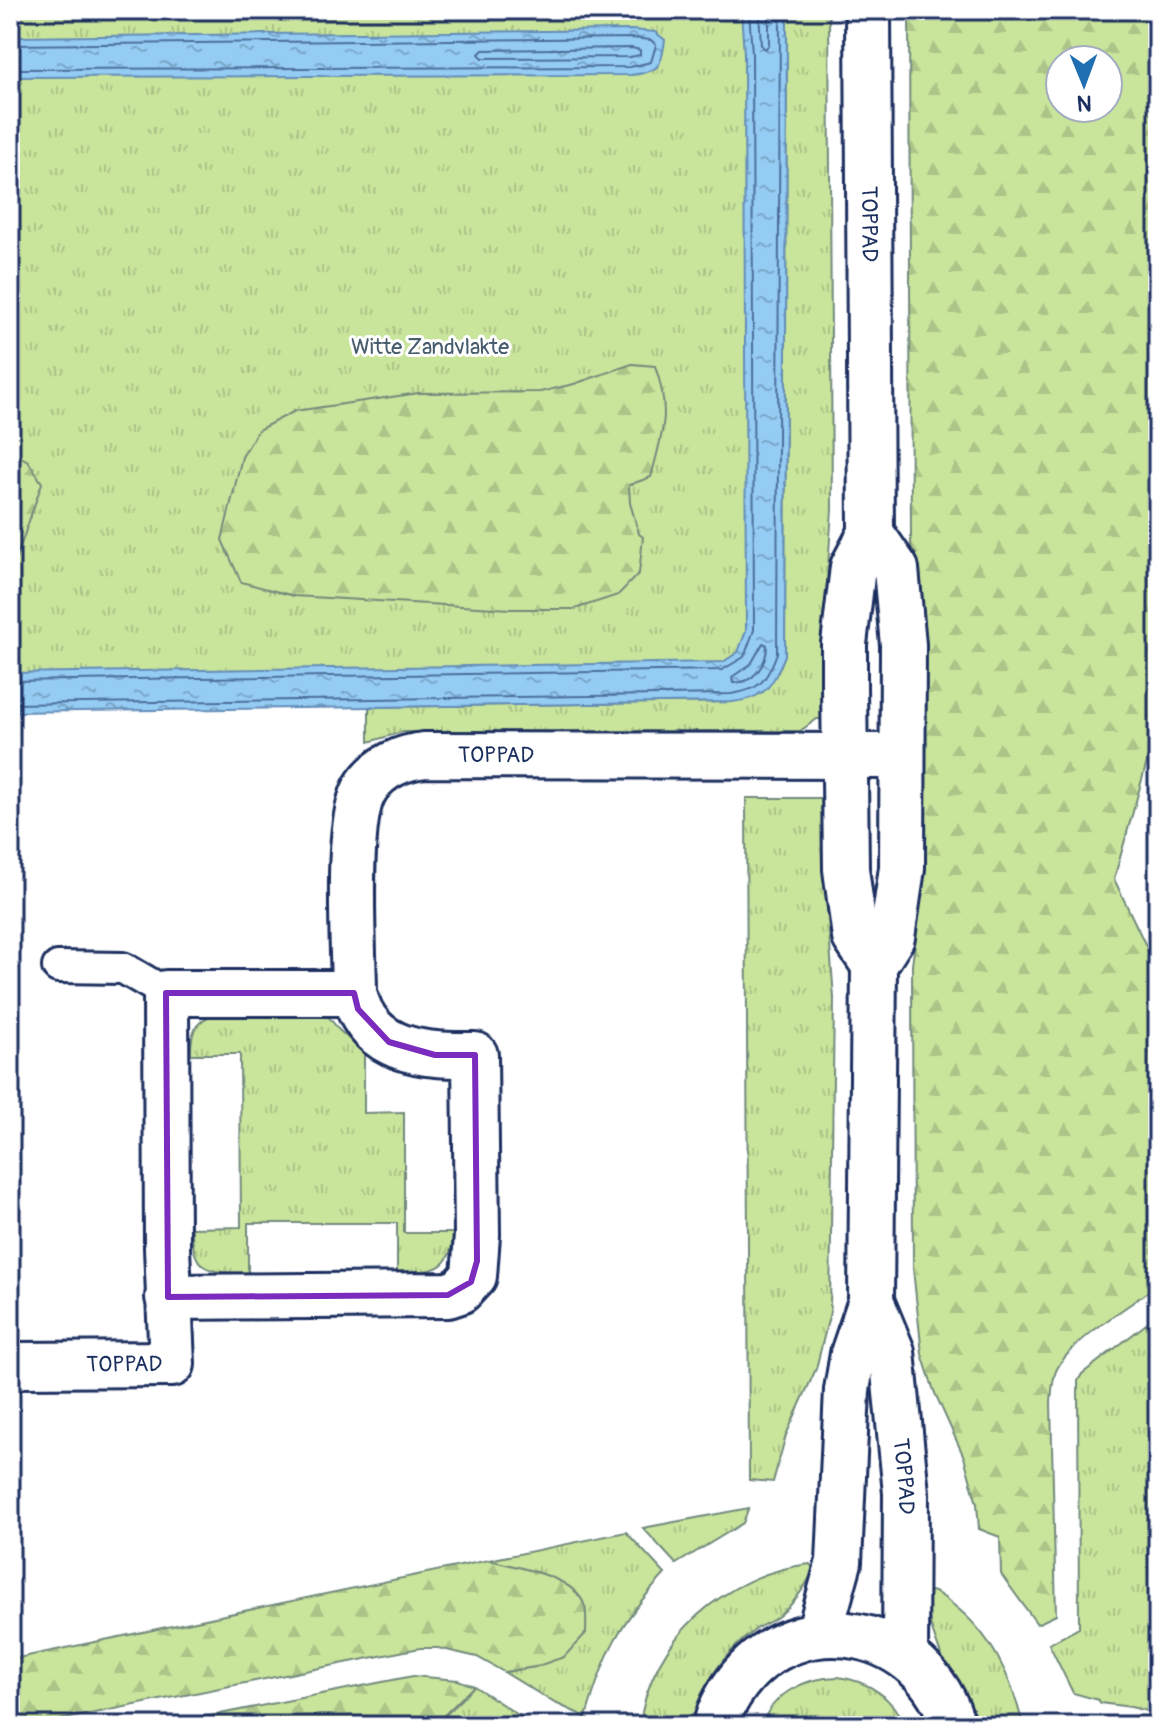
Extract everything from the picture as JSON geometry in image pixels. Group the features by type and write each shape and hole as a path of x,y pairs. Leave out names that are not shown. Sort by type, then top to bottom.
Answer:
{"street":[{"name":"TOPPAD","path":"868,10 871,533 853,567 844,644 846,869 855,937 874,965"},
{"name":"TOPPAD","path":"819,1634 839,1562 847,1390 853,1354 871,1301 874,965 892,937 902,868 903,645 896,569 871,533"},
{"name":"TOPPAD","path":"168,1297 448,1295 455,1294 471,1282 477,1261 475,1055 412,1052 389,1042 358,1009 354,993 354,819 366,787 376,776 399,761 425,755 902,756"},
{"name":"TOPPAD","path":"10,1370 16,1365 172,1364 168,1297 166,993"},
{"path":"166,993 354,993"},
{"name":"TOPPAD","path":"871,1301 892,1352 904,1478 905,1656"},
{"path":"716,1726 729,1694 745,1672 767,1654 792,1641 819,1634 865,1637 886,1644 905,1656 938,1690 953,1726"}],"lane":[{"path":"58,967 123,968 166,993"}],"highlighted area":[{"path":"166,993 354,993 358,1009 389,1042 435,1055 475,1055 477,1261 471,1282 448,1295 168,1297"}],"green space":[{"name":"Witte Zandvlakte","path":"10,10 773,10 769,652 735,684 10,691"},
{"path":"787,10 829,10 832,509 821,719 800,731 402,732 369,742 369,707 732,702 778,672 785,655"},
{"path":"909,10 1158,10 1158,723 1114,879 1158,971 1158,1289 1146,1293 1110,1318 1072,1349 1056,1371 1051,1402 1056,1615 1037,1624 1001,1574 1000,1537 979,1529 977,1504 964,1457 934,1391 922,1354 913,1269 912,965 923,881 922,643 911,544"},
{"path":"632,364 655,366 663,396 664,422 651,477 629,485 630,503 639,534 643,537 639,573 618,595 575,609 511,609 294,596 241,582 222,540 242,457 258,430 295,411 419,393 540,392"},
{"path":"10,451 28,461 42,483 16,559 10,566"},
{"path":"746,798 824,798 824,868 834,998 830,1312 816,1369 786,1435 773,1482 749,1480"},
{"path":"213,1015 328,1016 364,1052 364,1113 404,1112 404,1233 453,1233 452,1246 444,1263 429,1270 397,1272 397,1223 248,1223 248,1273 213,1270 199,1262 192,1228 241,1227 240,1054 191,1054 194,1030 201,1021"},
{"path":"1158,1317 1158,1714 1100,1703 1099,1700 1073,1693 1049,1644 1079,1628 1078,1381 1082,1374"},
{"path":"749,1508 743,1523 676,1564 643,1528"},
{"path":"626,1532 665,1574 636,1608 615,1640 586,1717 553,1702 504,1672 535,1667 489,1560"},
{"path":"489,1560 544,1574 580,1596 586,1610 586,1633 564,1657 535,1667 504,1672 477,1657 438,1648 420,1648 35,1725 10,1726 10,1654 18,1658"},
{"path":"810,1564 814,1570 793,1602 776,1618 743,1639 714,1673 700,1698 690,1726 640,1726 646,1694 659,1665 676,1639 697,1616 722,1596 750,1581 779,1570"},
{"path":"930,1591 965,1615 989,1643 1013,1691 1023,1726 985,1726 968,1704 962,1686 942,1658 930,1624 927,1596"},
{"path":"413,1676 458,1680 474,1686 433,1726 159,1726"},
{"path":"838,1677 860,1682 878,1692 893,1707 905,1726 761,1726 773,1705 791,1690 813,1680"},
{"path":"474,1686 535,1726 435,1726"}],"water":[{"path":"741,10 787,10 785,655 767,689 753,697 732,702 10,712 10,673 723,662 738,652 746,631 744,54"},
{"path":"655,32 665,40 660,62 653,70 631,75 10,77 10,37"}]}
